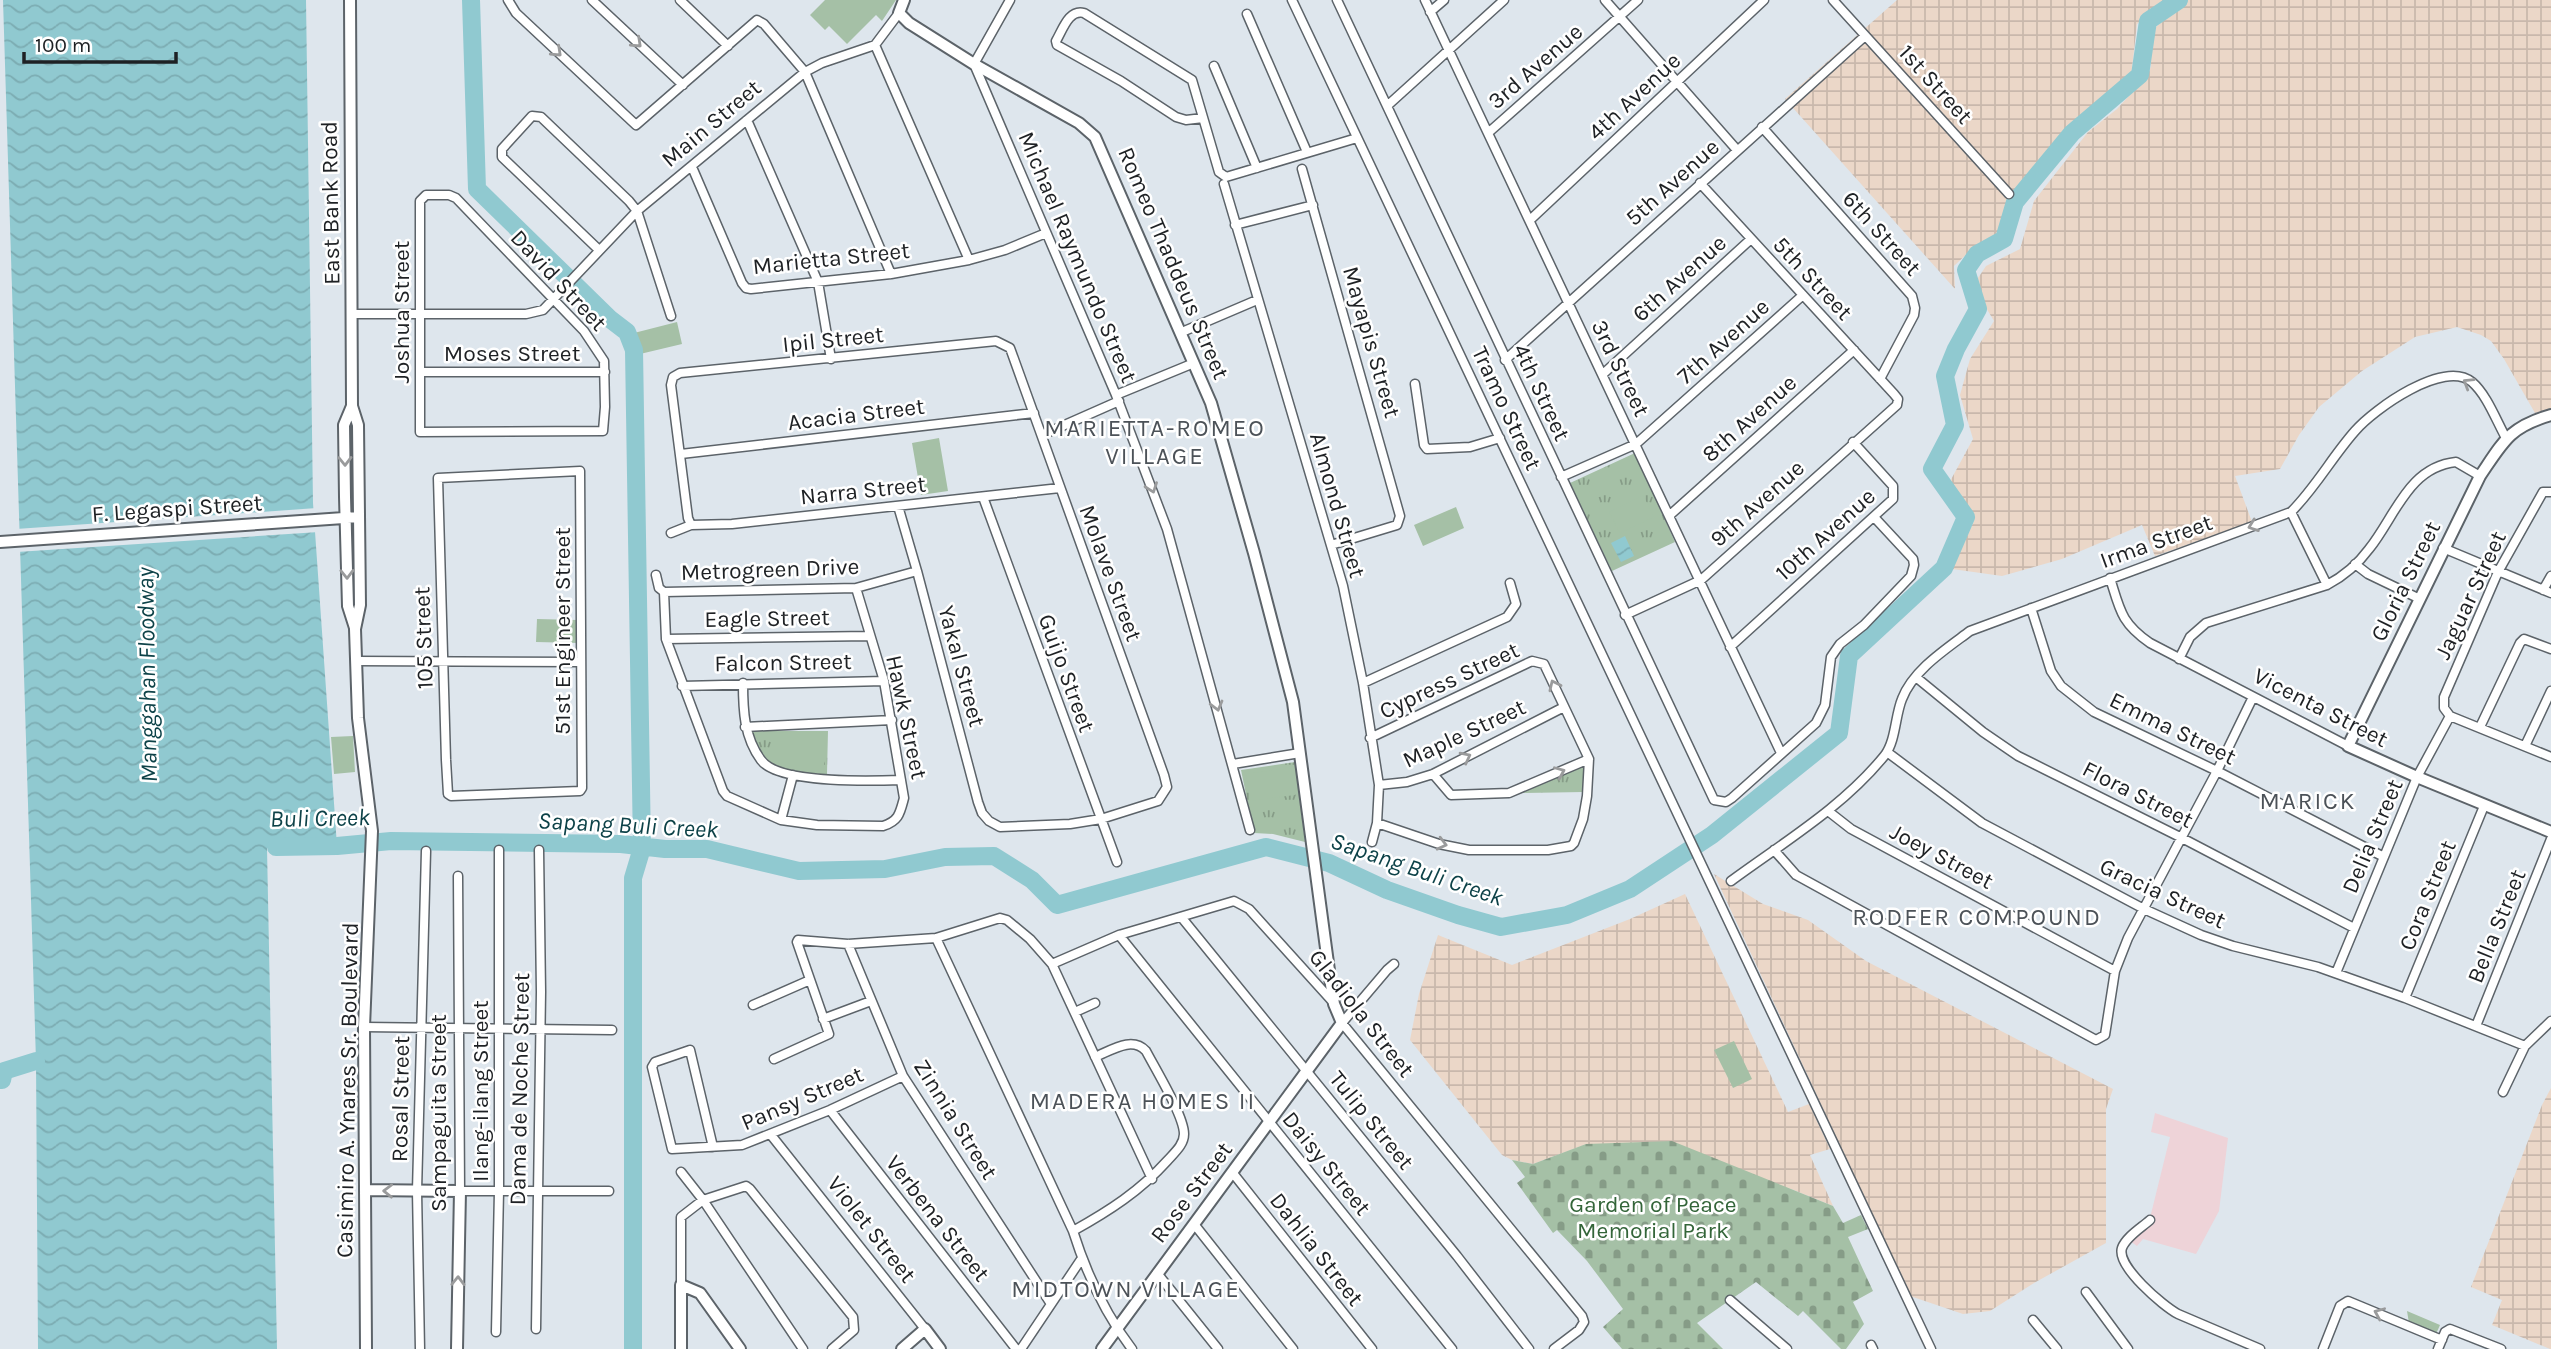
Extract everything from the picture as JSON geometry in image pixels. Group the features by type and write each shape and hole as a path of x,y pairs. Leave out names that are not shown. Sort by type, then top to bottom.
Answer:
{"street":[{"name":"East Bank Road","path":"349,0 352,405 358,425 360,605 355,629 358,718 372,831"},
{"path":"508,0 516,13 636,125 757,20 764,24 805,72 891,274"},
{"path":"592,0 683,85"},
{"path":"680,0 728,46"},
{"path":"904,0 899,13 875,45 969,260"},
{"path":"974,64 1010,0"},
{"name":"Tramo Street","path":"1292,0 1931,1349"},
{"name":"4th Street","path":"1337,0 1714,800 1726,802 1732,798 1781,753"},
{"name":"3rd Street","path":"1424,0 1781,753"},
{"path":"1430,12 1444,0"},
{"path":"1387,106 1504,0"},
{"path":"1605,0 1737,150"},
{"name":"3rd Avenue","path":"1488,133 1638,0"},
{"name":"4th Avenue","path":"1530,220 1765,0"},
{"name":"1st Street","path":"1833,0 2009,194"},
{"name":"Romeo Thaddeus Street","path":"899,13 909,23 974,64 1079,123 1095,137 1182,332 1211,403 1293,702 1334,1004"},
{"path":"1203,118 1186,120 1176,117 1055,43 1073,13 1084,13 1192,80 1219,172 1226,177 1357,138"},
{"path":"1247,14 1307,152"},
{"name":"5th Avenue","path":"1505,360 1866,36"},
{"name":"Main Street","path":"554,300 580,269 637,211 805,72 822,63 875,45"},
{"name":"Michael Raymundo Street","path":"974,64 1118,398 1170,539 1250,830"},
{"path":"1214,66 1257,168"},
{"path":"599,250 500,154 529,118 537,116 637,211 671,316"},
{"path":"747,120 818,282 831,359"},
{"name":"6th Street","path":"1762,127 1915,301 1914,315 1880,379"},
{"name":"Marietta Street","path":"692,167 746,288 751,289 891,274 969,260 1005,250 1046,233"},
{"name":"Mayapis Street","path":"1302,169 1400,516 1397,525 1331,545"},
{"name":"5th Street","path":"1700,183 1898,399"},
{"name":"Almond Street","path":"1224,184 1343,586 1363,682 1379,785 1377,823 1372,842"},
{"name":"David Street","path":"426,195 449,195 456,198 584,331 604,361 603,430"},
{"name":"Joshua Street","path":"426,195 420,201 420,432 603,430"},
{"path":"1236,225 1313,205"},
{"name":"6th Avenue","path":"1603,374 1751,239"},
{"name":"7th Avenue","path":"1561,477 1636,444 1804,295"},
{"path":"352,314 526,314 543,310 554,300"},
{"path":"1182,332 1257,300"},
{"name":"Ipil Street","path":"681,454 671,386 673,377 680,373 996,341"},
{"name":"Molave Street","path":"996,341 1010,348 1167,787 1158,801 1101,819"},
{"name":"8th Avenue","path":"1670,515 1854,350"},
{"path":"1042,435 1194,363"},
{"name":"Moses Street","path":"420,372 605,372"},
{"name":"Irma Street","path":"1731,881 1828,810 1887,752 1903,696 1934,659 1970,631 2291,512 2309,494 2353,432 2366,419 2390,402 2442,377 2455,375 2473,383 2506,438"},
{"path":"1415,384 1424,445 1427,449 1470,447 1500,438"},
{"name":"9th Avenue","path":"1625,615 1701,580 1853,442 1893,410 1898,399"},
{"name":"East Bank Road","path":"352,405 344,425 348,606 355,629"},
{"name":"Acacia Street","path":"681,454 1034,413"},
{"path":"2506,438 2515,430 2551,415"},
{"name":"Gloria Street","path":"2348,746 2480,476 2506,438"},
{"name":"10th Avenue","path":"1730,647 1893,499 1895,490 1890,482 1853,442"},
{"path":"681,454 691,525"},
{"path":"2179,659 2190,637 2206,623 2342,577 2370,549 2408,488 2423,476 2440,466 2456,462 2480,476"},
{"name":"105 Street","path":"580,471 438,478 449,794 580,791"},
{"name":"51st Engineer Street","path":"580,471 583,786 580,791"},
{"name":"Narra Street","path":"671,533 691,525 732,524 1060,488"},
{"name":"Jaguar Street","path":"2450,716 2444,708 2444,697 2498,572 2547,492"},
{"name":"Guijo Street","path":"983,497 1118,862"},
{"name":"Yakal Street","path":"898,506 982,813 1000,827 1070,824 1101,819"},
{"path":"2291,512 2327,584"},
{"name":"F. Legaspi Street","path":"0,542 358,517"},
{"path":"1781,753 1816,723 1825,705 1830,657 1840,644 1864,625 1913,571 1913,559 1874,517"},
{"path":"2444,548 2547,591 2551,576"},
{"path":"2355,564 2368,574 2420,599"},
{"name":"Metrogreen Drive","path":"664,592 856,588 917,571"},
{"name":"Hawk Street","path":"656,575 659,587 664,592 666,639 682,686 727,796 781,820 817,825 883,826 893,823 899,817 904,798 884,681 856,588"},
{"name":"Vicenta Street","path":"2110,578 2121,614 2128,625 2150,643 2348,746 2417,778 2551,832"},
{"path":"1363,682 1507,617 1516,604 1510,583"},
{"name":"Emma Street","path":"2031,608 2051,671 2061,686 2094,712 2217,771 2384,857"},
{"name":"Eagle Street","path":"666,639 869,636"},
{"path":"2480,727 2520,643 2529,639 2551,649"},
{"path":"356,661 581,662"},
{"name":"Cypress Street","path":"1370,738 1532,661 1544,664 1564,707"},
{"name":"Flora Street","path":"1917,677 1983,732 2018,756 2354,928"},
{"name":"Falcon Street","path":"682,686 884,681"},
{"path":"743,683 745,727 761,761 774,771 867,782 901,780"},
{"path":"2525,746 2551,691"},
{"path":"1774,850 1797,876 2096,1040 2105,1035 2115,971 2128,938 2217,771 2253,697"},
{"path":"1377,823 1439,844 1469,850 1571,846 1583,819 1590,778 1589,759 1564,707"},
{"name":"Maple Street","path":"1379,785 1407,782 1433,774 1564,707"},
{"path":"2450,716 2551,757"},
{"name":"Delia Street","path":"2336,973 2417,778 2450,716"},
{"path":"745,727 892,720"},
{"name":"Gracia Street","path":"1887,752 1982,823 2144,909 2201,935 2336,973 2525,1046"},
{"path":"1233,764 1300,753"},
{"path":"1433,774 1451,796 1509,793 1589,759"},
{"path":"781,820 793,775"},
{"name":"Cora Street","path":"2405,998 2484,806"},
{"name":"Joey Street","path":"1828,810 1852,829 2115,971"},
{"name":"Casimiro A. Ynares Sr. Boulevard","path":"366,1349 364,1027 372,831"},
{"name":"Bella Street","path":"2476,1026 2551,839"},
{"name":"Ilang-ilang Street","path":"496,1332 499,1191 499,850"},
{"name":"Dama de Noche Street","path":"536,1329 540,1030 539,850"},
{"name":"Rosal Street","path":"420,1349 417,1191 426,851"},
{"name":"Sampaguita Street","path":"457,1349 460,1191 458,876"},
{"name":"Gladiola Street","path":"1052,964 1119,935 1182,918 1226,902 1242,903 1334,1004 1342,1023 1582,1316 1584,1322 1579,1330 1554,1349"},
{"path":"774,1059 828,1034 797,942 801,940 848,944 936,938 1000,918 1012,923 1052,964 1152,1179"},
{"name":"Tulip Street","path":"1182,918 1308,1071 1529,1349"},
{"name":"Daisy Street","path":"1119,935 1452,1349"},
{"path":"936,938 1073,1231 1082,1258 1116,1329 1132,1349"},
{"name":"Zinnia Street","path":"848,944 904,1076 1051,1304"},
{"name":"Rose Street","path":"1102,1349 1342,1023 1394,964"},
{"path":"753,1005 810,980"},
{"path":"823,1019 871,1001"},
{"path":"1074,1012 1095,1003"},
{"path":"2503,1093 2525,1046 2551,1021"},
{"path":"364,1027 612,1030"},
{"path":"1073,1231 1125,1201 1152,1179 1180,1147 1184,1138 1182,1122 1142,1046 1128,1043 1095,1057"},
{"name":"Pansy Street","path":"713,1147 690,1050 654,1062 652,1067 672,1149 713,1147 742,1145 830,1110 904,1076"},
{"name":"Verbena Street","path":"830,1110 1018,1349"},
{"name":"Violet Street","path":"771,1135 940,1349"},
{"path":"681,1172 703,1200 803,1349"},
{"name":"Dahlia Street","path":"1232,1172 1372,1349"},
{"path":"681,1349 681,1217 703,1200 741,1187 750,1189 853,1317 854,1330 832,1349"},
{"path":"365,1190 609,1191"},
{"path":"2150,1220 2126,1241 2121,1252 2123,1259 2145,1288 2178,1314 2260,1349"},
{"path":"1194,1224 1293,1349"},
{"path":"1018,1349 1082,1258"},
{"path":"1157,1273 1218,1349"},
{"path":"681,1284 700,1293 740,1349"},
{"path":"2086,1292 2128,1349"},
{"path":"1730,1300 1787,1349"},
{"path":"2323,1349 2340,1306 2348,1301 2442,1340"},
{"path":"2033,1320 2057,1349"},
{"path":"902,1349 925,1329"},
{"path":"2438,1349 2446,1331 2451,1329 2501,1349"}],"shaded area":[{"path":"1897,0 2168,0 2137,24 2131,77 2065,136 2009,198 2000,233 1973,248 1954,266 1955,289 1785,99"},
{"path":"2187,0 2551,0 2551,408 2535,413 2504,359 2491,341 2481,335 2457,327 2415,337 2362,371 2319,407 2280,469 2235,476 2252,522 2155,556 2142,525 2062,559 2002,576 1952,569 1974,521 1948,485 1973,439 1960,395 1970,359 1994,321 1979,296 1978,278 1986,266 2020,249 2034,201 2088,132 2117,109 2148,75 2151,66 2148,34"},
{"path":"1714,874 1763,904 1808,920 1866,961 2113,1089 2106,1109 2106,1243 1990,1311 1963,1314 1910,1296"},
{"path":"1685,894 1788,1112 1809,1104 1830,1149 1810,1155 1833,1206 1791,1189 1587,1144 1533,1164 1512,1160 1502,1155 1410,1040 1419,994 1438,935 1512,965 1630,919"},
{"path":"2551,1088 2550,1349 2492,1325 2502,1300 2471,1287"},
{"path":"2155,1113 2228,1138 2219,1211 2196,1254 2143,1239 2137,1246 2130,1241 2151,1214 2170,1137 2151,1132"}],"green space":[{"path":"825,0 896,0 882,21 876,15 847,44 829,26 825,30 810,15"},
{"path":"677,322 682,344 640,354 634,333"},
{"path":"939,438 948,491 921,495 912,443"},
{"path":"1635,453 1675,542 1612,571 1570,483"},
{"path":"1643,495 1654,517 1620,533 1609,512"},
{"path":"1456,507 1464,528 1423,546 1414,525"},
{"path":"537,619 578,620 578,643 536,642"},
{"path":"751,731 828,731 827,774 778,769 765,757"},
{"path":"779,732 824,733 824,769 779,769"},
{"path":"353,736 355,772 334,774 331,737"},
{"path":"1295,762 1305,842 1273,834 1254,833 1241,770"},
{"path":"1587,764 1584,792 1517,793"},
{"path":"1291,768 1295,795 1250,801 1246,774"},
{"path":"1734,1041 1752,1079 1733,1088 1714,1050"},
{"name":"Garden of Peace Memorial Park","path":"1672,1141 1833,1206 1843,1223 1861,1215 1868,1229 1848,1237 1873,1291 1853,1302 1864,1324 1846,1349 1841,1349 1803,1311 1798,1316 1756,1282 1697,1323 1723,1349 1622,1349 1603,1327 1623,1309 1587,1261 1557,1230 1553,1233 1517,1183 1525,1177 1512,1160 1533,1164 1586,1144"},
{"path":"2407,1311 2440,1325 2436,1334 2409,1323"}],"water":[{"path":"3,0 306,0 313,503 337,846 267,848 277,1349 38,1349 36,1061"},
{"path":"1625,536 1634,556 1621,562 1611,543"}],"pier":[{"path":"317,508 319,532 17,552 16,529"}],"waterway":[{"path":"471,0 477,189 610,319 627,332 634,350 642,848 633,878 633,1349"},
{"name":"Sapang Buli Creek","path":"276,847 337,846 391,841 621,844 665,849 707,849 799,871 885,869 945,857 994,856 1032,880 1057,905 1266,847 1329,863 1387,890 1501,927 1567,915 1630,889 1712,835 1839,733 1849,656 1944,568 1966,517 1932,469 1955,425 1945,376 1978,309 1966,270 1977,254 2004,239 2015,202 2072,133 2140,75 2148,21 2179,0"},
{"path":"0,1080 4,1071 36,1061"}],"district":[{"name":"MARIETTA-ROMEO VILLAGE","path":"1155,442"},
{"name":"MARICK","path":"2308,801"},
{"name":"RODFER COMPOUND","path":"1977,917"},
{"name":"MADERA HOMES II","path":"1143,1101"},
{"name":"MIDTOWN VILLAGE","path":"1126,1289"}],"water label":[{"name":"Manggahan Floodway","path":"147,675"},
{"name":"Buli Creek","path":"320,818"}]}
